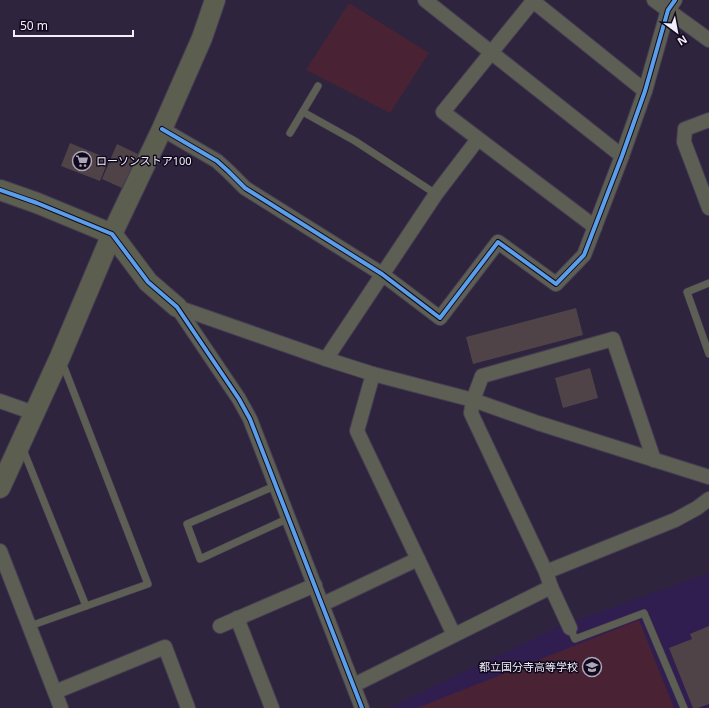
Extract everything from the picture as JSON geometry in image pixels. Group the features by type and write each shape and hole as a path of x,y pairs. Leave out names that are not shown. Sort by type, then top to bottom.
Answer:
{"street":[{"path":"0,488 60,356 112,234 162,129 202,38 215,0"},
{"path":"654,0 671,5 709,40"},
{"path":"430,1 622,156"},
{"path":"595,227 443,112 533,1 645,91"},
{"path":"162,129 217,161 245,188 382,274 440,318 498,242 556,284 584,255 645,91 671,5"},
{"path":"709,120 685,129 684,142 709,208"},
{"path":"326,359 436,194 478,139"},
{"path":"0,190 37,203 112,234 148,282 177,307 239,399 250,419 290,518 362,708"},
{"path":"177,307 326,359 373,374 473,400 709,477"},
{"path":"570,628 551,587 546,572 471,413 473,400 482,376 613,339 654,460"},
{"path":"373,374 357,431 454,635"},
{"path":"0,401 34,413"},
{"path":"546,572 675,520 697,508 709,499"},
{"path":"0,551 61,708"},
{"path":"323,604 418,559"},
{"path":"220,626 315,585"},
{"path":"354,685 551,587"},
{"path":"237,618 272,708"},
{"path":"55,692 165,647 188,708"}],"lane":[{"path":"290,133 318,86"},
{"path":"303,112 355,141 436,194"},
{"path":"709,283 687,292 709,354"},
{"path":"30,626 148,584 60,356"},
{"path":"21,443 86,606"},
{"path":"277,485 188,524 200,559 290,518"},
{"path":"570,628 575,639 644,612 684,708"}],"shaded area":[{"path":"349,3 429,53 390,113 306,70"},
{"name":"都立国分寺高等学校","path":"709,573 709,708 389,708 560,626"},
{"path":"639,620 674,708 417,708"}],"building":[{"path":"70,143 109,159 100,181 61,166"},
{"path":"117,144 138,154 122,188 102,179"},
{"path":"576,308 583,335 473,364 466,337"},
{"path":"590,368 598,398 563,408 555,378"},
{"path":"709,626 709,704 698,708 693,708 669,648 692,639 690,634"}],"cycle path":[{"path":"162,129 217,161 245,188 382,274 440,318 498,242 556,284 584,255 645,91 668,10 675,0"},
{"path":"0,190 37,203 112,234 148,282 177,307 239,399 250,419 362,708"}],"place":[{"name":"ローソンストア100","path":"82,161"},
{"name":"都立国分寺高等学校","path":"592,667"}]}
